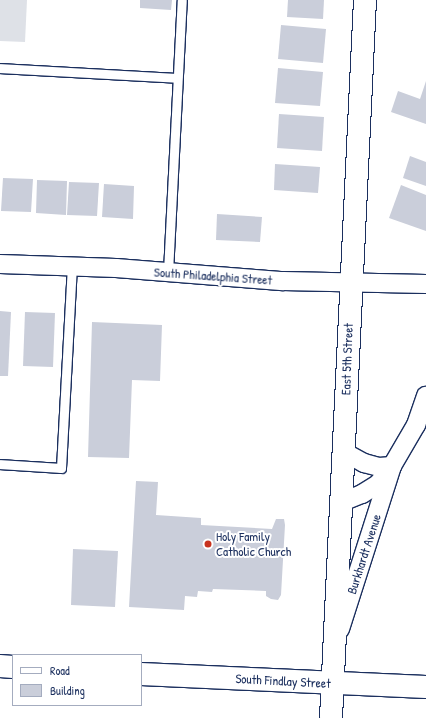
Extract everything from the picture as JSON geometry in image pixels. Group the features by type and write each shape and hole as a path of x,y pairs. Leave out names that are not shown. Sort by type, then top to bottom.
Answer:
{"street":[{"name":"East 5th Street","path":"331,718 336,642 350,282 365,0"},
{"name":"South Philadelphia Street","path":"0,264 168,272 283,281 426,284"},
{"name":"Burkhardt Avenue","path":"342,502 362,494 378,484 392,466 416,425 426,396"},
{"path":"344,452 364,463 379,467 392,466"},
{"name":"Burkhardt Avenue","path":"336,642 392,466"},
{"path":"0,666 12,667"},
{"name":"South Findlay Street","path":"142,674 426,687"}],"lane":[{"path":"168,272 182,0"},
{"path":"0,68 177,78"},
{"path":"0,464 61,468 72,267"}],"shaded area":[{"path":"0,0 27,0 25,42 0,41"}],"building":[{"path":"140,0 172,0 171,10 140,8"},
{"path":"288,0 324,0 323,19 287,17"},
{"path":"281,25 326,29 323,63 278,59"},
{"path":"278,68 323,72 320,106 275,103"},
{"path":"426,81 426,124 391,112 398,91 420,99"},
{"path":"279,114 324,117 322,151 277,148"},
{"path":"410,156 426,162 426,186 403,178"},
{"path":"275,164 320,167 318,193 274,190"},
{"path":"3,178 33,179 31,212 1,211"},
{"path":"37,180 67,181 66,215 36,213"},
{"path":"69,182 99,183 97,216 67,215"},
{"path":"104,184 134,186 133,219 102,217"},
{"path":"401,185 426,195 426,231 389,218"},
{"path":"217,214 262,217 260,242 216,240"},
{"path":"0,311 11,312 8,376 0,376"},
{"path":"25,312 55,313 53,367 23,366"},
{"path":"92,322 162,325 160,381 132,380 129,458 88,457"},
{"name":"Holy Family Catholic Church","path":"136,481 158,482 156,515 201,518 201,525 272,529 276,519 284,519 285,525 281,595 278,600 271,599 266,596 266,591 213,589 212,592 198,591 197,597 185,596 184,610 129,607"},
{"path":"73,549 118,551 115,607 71,605"}],"place":[{"name":"Holy Family Catholic Church","path":"208,544"}]}
